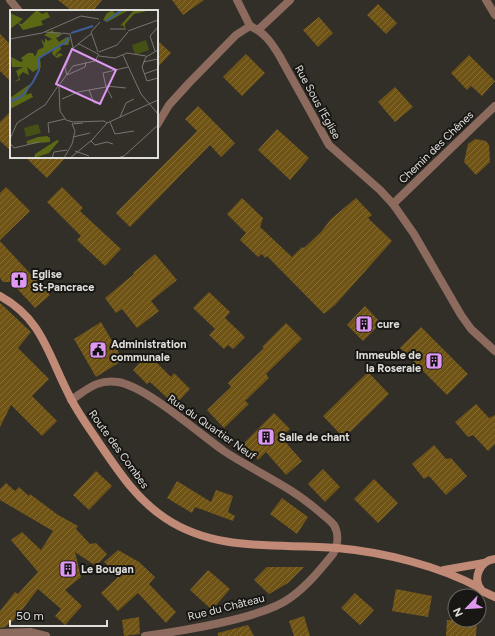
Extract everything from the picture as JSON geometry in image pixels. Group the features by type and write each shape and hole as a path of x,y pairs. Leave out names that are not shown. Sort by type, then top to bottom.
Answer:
{"street":[{"path":"10,0 18,10"},
{"path":"158,123 169,104 236,35 250,26 237,0"},
{"path":"258,30 290,0"},
{"path":"486,0 495,15"},
{"name":"Rue Sous l'Eglise","path":"250,26 258,30 270,41 329,144 393,204 414,234 461,315 471,329 495,351"},
{"name":"Chemin des Chênes","path":"393,204 495,106"},
{"name":"Route des Combes","path":"0,296 24,312 37,328 71,400 116,467 135,492 156,512 175,524 208,538 229,543 336,548 372,553 439,571 480,588"},
{"name":"Rue du Quartier Neuf","path":"71,400 88,387 107,381 123,383 138,389 224,451 292,490 312,505 333,524 337,536 336,548"},
{"name":"Rue du Château","path":"145,636 264,611 289,599 302,589 324,565 336,548"},
{"name":"Route des Combes","path":"439,571 464,568 495,559"},
{"path":"480,588 477,577 479,570 484,563"},
{"path":"0,634 30,632 46,636"}],"building":[{"path":"58,0 102,0 94,10 71,10"},
{"path":"172,0 204,0 183,15"},
{"path":"378,4 397,23 386,34 367,15"},
{"path":"319,17 333,33 318,47 303,30"},
{"path":"0,34 10,44 10,81 0,71"},
{"path":"158,41 171,53 158,67"},
{"path":"246,54 265,73 242,96 223,77"},
{"path":"469,55 495,81 482,96 471,86 467,90 451,73"},
{"path":"395,87 413,107 395,122 378,102"},
{"path":"198,106 235,143 221,157 210,145 130,227 116,213 197,131 185,119"},
{"path":"10,112 10,150 0,141 0,122"},
{"path":"277,129 309,158 290,180 258,150"},
{"path":"475,139 486,141 489,145 490,162 476,175 464,162 468,144"},
{"path":"26,158 65,158 47,178"},
{"path":"6,187 30,211 0,240 0,193"},
{"path":"62,187 83,208 80,211 121,249 105,266 77,240 81,236 47,202"},
{"path":"242,198 263,218 260,227 292,257 302,247 304,248 321,232 331,219 356,198 372,215 368,218 392,241 335,305 324,314 267,256 265,258 262,254 258,257 240,240 246,233 227,214"},
{"name":"Eglise St-Pancrace","path":"0,241 50,295 35,308 11,282 3,282 0,278"},
{"path":"155,254 177,280 151,301 159,311 137,328 122,309 116,313 105,298"},
{"path":"209,292 230,312 225,318 245,337 233,349 228,345 224,349 209,335 215,329 193,308"},
{"path":"0,303 31,332 18,348 49,379 32,396 57,421 42,436 11,405 0,427"},
{"name":"cure","path":"365,306 381,323 363,341 347,325"},
{"name":"Administration communale","path":"101,322 123,360 96,377 74,339"},
{"path":"286,323 302,339 266,374 269,378 245,401 249,404 224,428 207,410 231,387 228,383 264,348 262,347"},
{"name":"Immeuble de la Roseraie","path":"421,327 468,374 447,395 400,348"},
{"path":"148,354 171,377 174,373 190,389 175,405 150,382 147,384 133,370"},
{"name":"Immeuble de la Roseraie","path":"368,372 389,394 344,438 323,416"},
{"path":"476,404 489,418 495,415 495,444 488,451 473,435 468,437 455,422"},
{"path":"274,413 290,429 281,437 302,461 286,475 266,452 258,460 243,444"},
{"path":"434,445 446,459 451,458 467,476 446,495 429,476 424,479 412,464"},
{"path":"323,469 340,487 325,502 308,484"},
{"path":"96,471 112,486 89,510 73,495"},
{"path":"374,479 398,503 378,523 354,499"},
{"path":"177,481 211,502 216,490 233,496 228,512 235,516 233,521 195,507 192,513 167,498"},
{"path":"6,483 15,491 19,487 29,496 30,494 58,515 78,526 76,529 90,544 96,543 107,554 96,566 75,552 81,577 65,590 82,606 65,625 55,616 61,609 38,589 15,619 5,627 0,628 0,611 15,592 18,594 38,572 11,540 22,532 41,550 53,531 0,500 0,489"},
{"path":"282,498 308,517 297,534 270,514"},
{"path":"118,550 139,562 155,577 149,584 176,612 166,623 138,593 118,611 101,593 119,576 104,562"},
{"path":"267,567 304,567 288,583 269,594 254,580"},
{"path":"208,570 230,589 212,610 190,590"},
{"path":"396,589 432,596 428,617 392,611"},
{"path":"355,593 374,610 360,625 341,608"},
{"path":"304,616 310,636 294,636 289,621"},
{"path":"139,617 140,634 124,636 122,620"},
{"path":"447,620 447,628 476,628 476,636 446,636"},
{"path":"248,625 254,636 218,636 218,633"}],"place":[{"name":"Eglise St-Pancrace","path":"19,280"},
{"name":"cure","path":"364,324"},
{"name":"Administration communale","path":"98,350"},
{"name":"Immeuble de la Roseraie","path":"434,361"},
{"name":"Salle de chant","path":"266,437"},
{"name":"Le Bougan","path":"68,569"}]}
